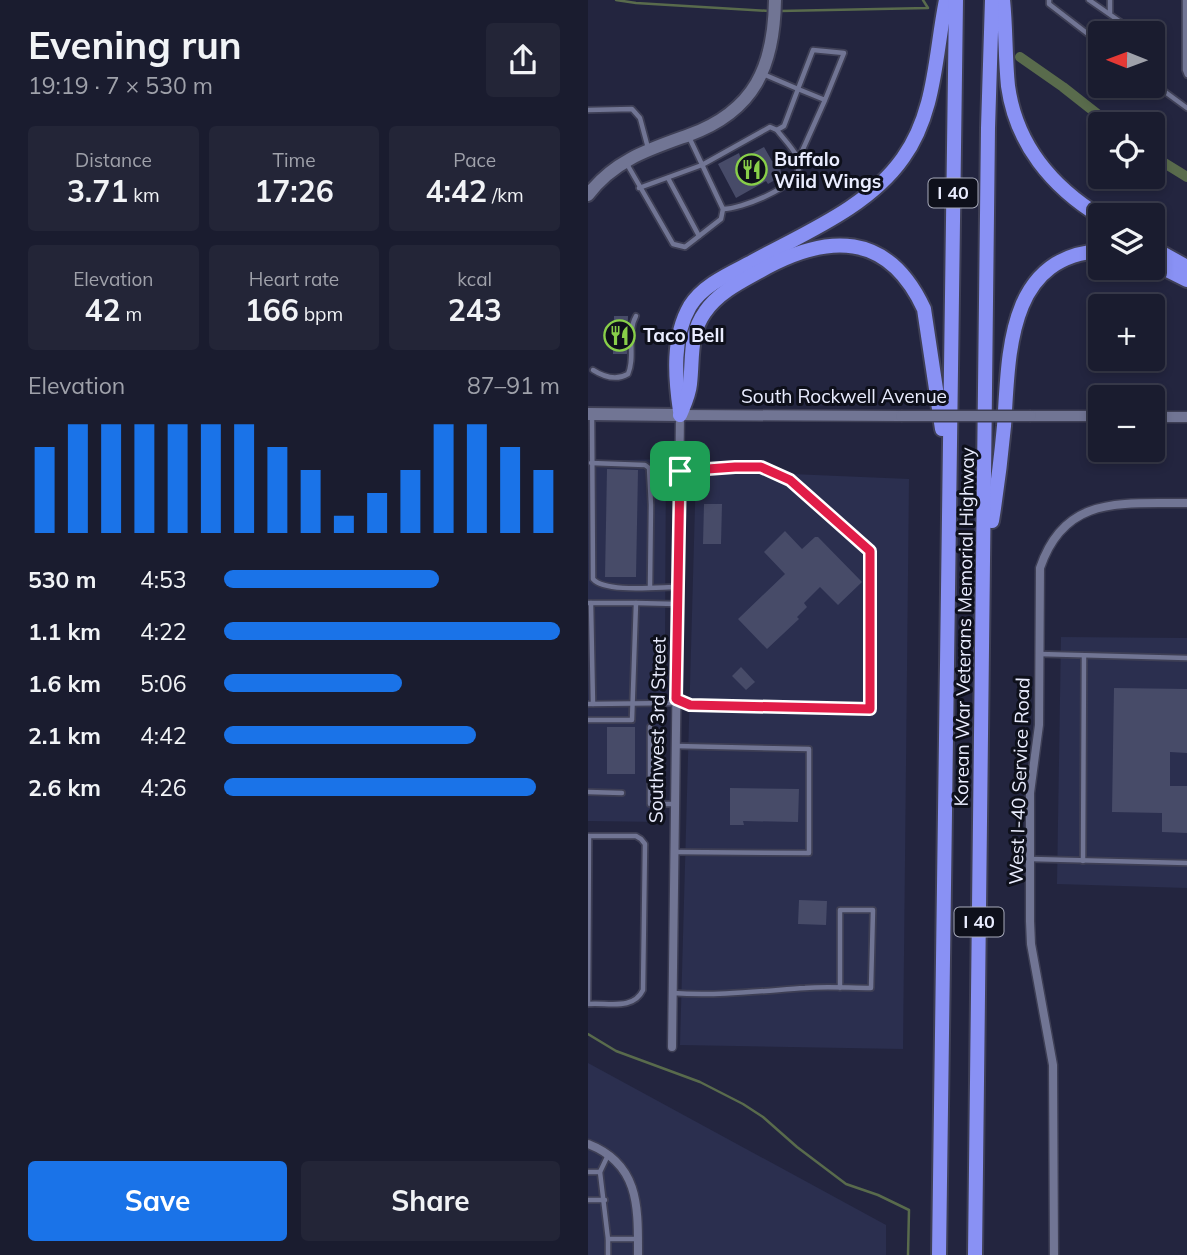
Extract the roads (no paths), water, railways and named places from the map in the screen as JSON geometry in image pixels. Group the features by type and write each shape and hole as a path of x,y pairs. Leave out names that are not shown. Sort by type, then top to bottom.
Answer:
{"highway":[{"path":"680,415 676,384 677,348 690,307 696,298 713,285 850,206 892,172 914,141 929,103 946,0"},
{"name":"Korean War Veterans Memorial Highway","path":"939,1255 956,0"},
{"name":"Korean War Veterans Memorial Highway","path":"975,1255 992,0"},
{"path":"1003,0 1009,87 1024,140 1044,170 1058,185 1088,207"},
{"path":"680,415 690,387 694,335 699,321 713,302 739,282 791,255 819,246 862,249 891,262 906,277 924,309 949,472"},
{"path":"983,589 1002,451 1012,334 1018,312 1033,285 1050,269 1077,255 1088,253"},
{"path":"1165,254 1187,267"},
{"path":"1165,269 1187,280"}],"main road":[{"path":"588,195 592,180 625,160 726,117 748,95 763,74 769,57 775,0"},
{"name":"South Rockwell Avenue","path":"590,414 680,415"}],"street":[{"name":"South Rockwell Avenue","path":"680,415 1088,416"},
{"name":"Southwest 3rd Street","path":"671,1047 680,415"},
{"path":"1165,417 1187,417"},
{"name":"West I-40 Service Road","path":"1054,1255 1053,1065 1031,944 1030,793 1038,741 1040,568 1047,548 1060,529 1076,516 1113,505 1187,503"},
{"path":"588,1144 609,1154 624,1171 633,1189 637,1201 638,1255"}],"lane":[{"path":"1049,0 1049,4 1088,34"},
{"path":"1089,0 1119,21"},
{"path":"1110,0 1110,14"},
{"path":"1185,0 1187,75"},
{"path":"777,130 784,126 813,50 844,53 798,159"},
{"path":"763,74 825,100"},
{"path":"1166,93 1187,108"},
{"path":"588,110 632,109 640,118 649,149"},
{"path":"639,188 702,165 770,127 777,130 798,159 799,169 795,176 780,189 737,209 723,209"},
{"path":"625,160 673,244 685,247 721,219 723,209 688,135"},
{"path":"668,177 699,236"},
{"path":"593,370 607,377 622,377 628,374 631,329 636,316"},
{"path":"590,414 593,579 608,587 678,587"},
{"path":"592,463 645,464 649,468 650,587"},
{"path":"678,604 589,603 591,704 676,701 690,705 870,709 870,551 790,480 761,467 680,471"},
{"path":"588,720 632,720 636,603"},
{"path":"1039,654 1187,657"},
{"path":"1083,861 1084,656"},
{"path":"650,727 650,804 675,804"},
{"path":"674,852 809,853 809,749 676,746"},
{"path":"588,792 622,793"},
{"path":"589,836 636,836 645,844 643,990 639,998 632,1003 588,1003 589,836"},
{"path":"1030,859 1187,863"},
{"path":"672,993 759,993 807,988 840,988 871,988 873,910 840,910 840,988"},
{"path":"608,1255 605,1200 600,1172 609,1154"},
{"path":"588,1172 600,1172"},
{"path":"588,1200 605,1200"},
{"path":"608,1239 638,1239"}],"waterway":[{"path":"616,0 770,11"},
{"path":"780,11 928,8 923,0"},
{"path":"1020,57 1095,112"},
{"path":"1165,163 1187,177"},
{"path":"588,1034 616,1051 700,1082 743,1104 846,1184 909,1210 908,1255"}],"place":[{"name":"Buffalo Wild Wings","path":"751,170"},
{"name":"Taco Bell","path":"620,335"}]}
